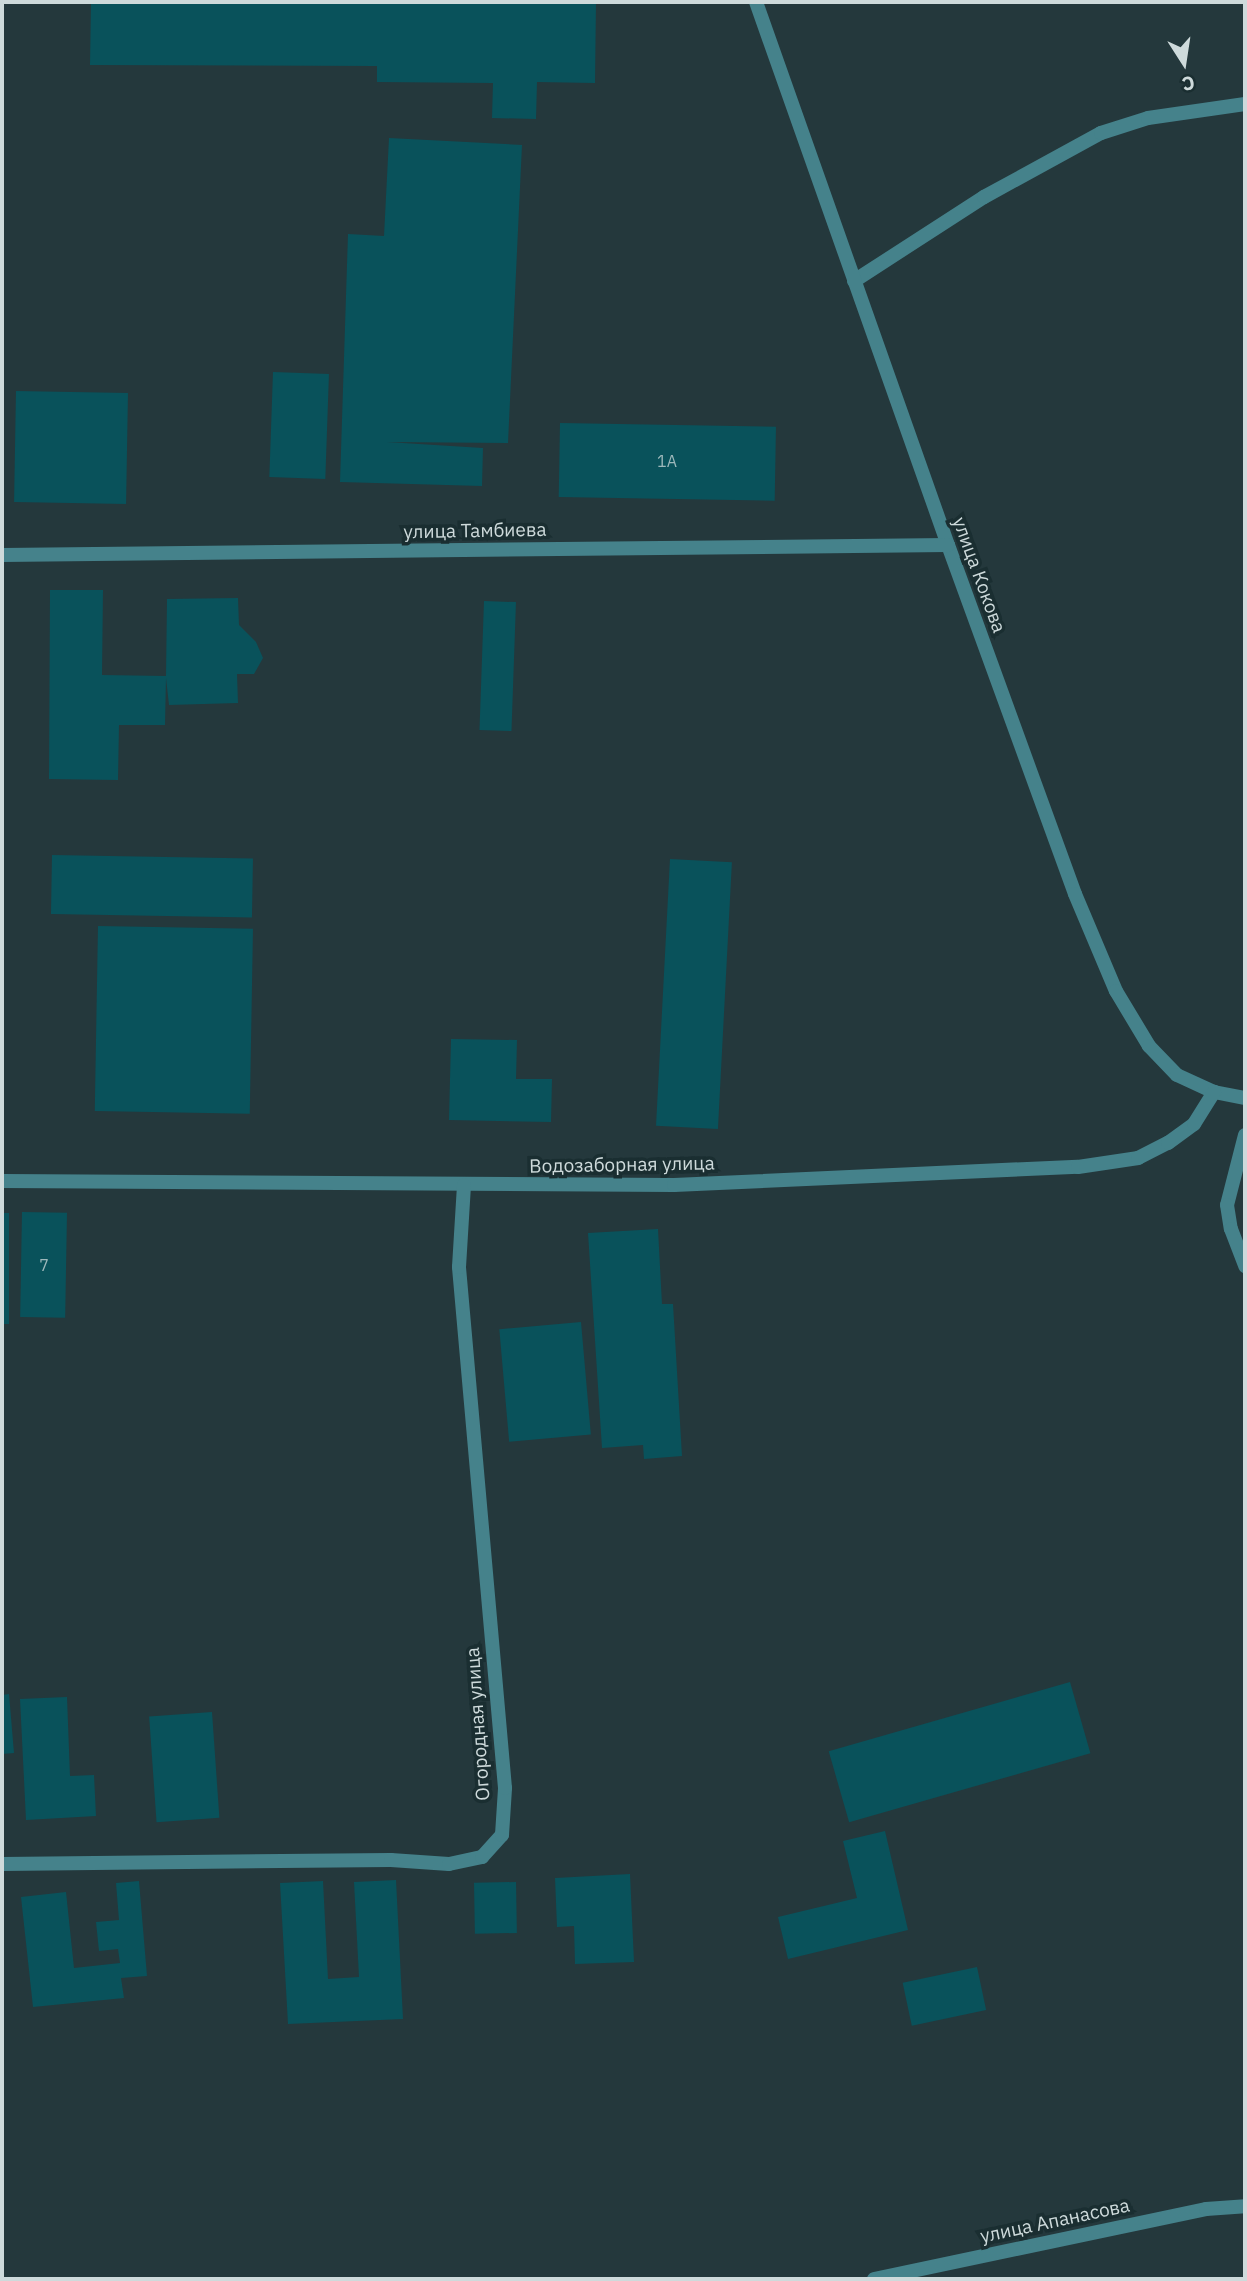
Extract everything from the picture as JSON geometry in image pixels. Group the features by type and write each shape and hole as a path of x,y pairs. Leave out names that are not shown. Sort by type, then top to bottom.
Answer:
{"street":[{"name":"улица Кокова","path":"756,2 1075,894 1116,991 1149,1046 1177,1075 1214,1092 1245,1098"},
{"path":"854,281 984,197 1101,133 1148,118 1245,104"},
{"name":"улица Тамбиева","path":"2,555 948,545"},
{"name":"Водозаборная улица","path":"2,1181 674,1185 1109,1163 1138,1158 1168,1143 1194,1124 1214,1092"},
{"path":"1245,1135 1227,1205 1231,1229 1245,1266"},
{"name":"Огородная улица","path":"2,1864 391,1860 449,1864 482,1857 502,1836 505,1788 459,1267 464,1185"},
{"name":"улица Апанасова","path":"874,2279 1192,2212 1245,2206"}],"building":[{"path":"91,2 596,2 595,83 537,82 536,119 492,118 493,83 377,82 377,66 90,65"},
{"path":"389,138 522,145 508,443 387,442 483,448 482,486 340,482 348,234 384,236"},
{"path":"273,372 329,374 325,479 269,477"},
{"path":"16,391 128,393 126,504 14,502"},
{"path":"560,423 776,427 775,501 559,497"},
{"path":"50,590 103,590 102,675 166,676 167,599 238,598 239,625 256,642 263,658 254,674 237,674 238,703 169,705 166,678 165,725 119,725 118,780 49,779"},
{"path":"484,601 516,602 511,731 479,730"},
{"path":"52,855 253,859 252,917 51,914"},
{"path":"670,859 732,862 718,1129 656,1126"},
{"path":"98,926 253,929 250,1114 95,1111"},
{"path":"451,1039 517,1040 516,1079 552,1079 551,1122 449,1120"},
{"path":"22,1212 67,1213 65,1318 20,1317"},
{"path":"2,1213 9,1213 9,1324 2,1324"},
{"path":"658,1229 662,1304 673,1304 682,1456 644,1459 643,1445 602,1448 588,1233"},
{"path":"581,1322 591,1435 509,1442 499,1329"},
{"path":"1070,1682 1090,1753 849,1822 829,1751"},
{"path":"9,1694 14,1753 2,1754 2,1695"},
{"path":"67,1697 70,1776 94,1775 96,1816 26,1820 20,1699"},
{"path":"212,1712 219,1818 157,1822 149,1716"},
{"path":"885,1831 908,1930 788,1959 778,1917 857,1898 843,1841"},
{"path":"630,1874 634,1962 575,1964 574,1926 557,1927 555,1878"},
{"path":"396,1880 403,2019 288,2024 280,1883 323,1881 328,1979 359,1977 354,1882"},
{"path":"139,1881 147,1976 121,1978 124,1998 33,2007 21,1897 66,1892 74,1968 120,1963 118,1949 99,1951 96,1922 119,1920 116,1883"},
{"path":"516,1882 517,1933 475,1934 474,1883"},
{"path":"977,1967 986,2010 912,2026 903,1983"}]}
